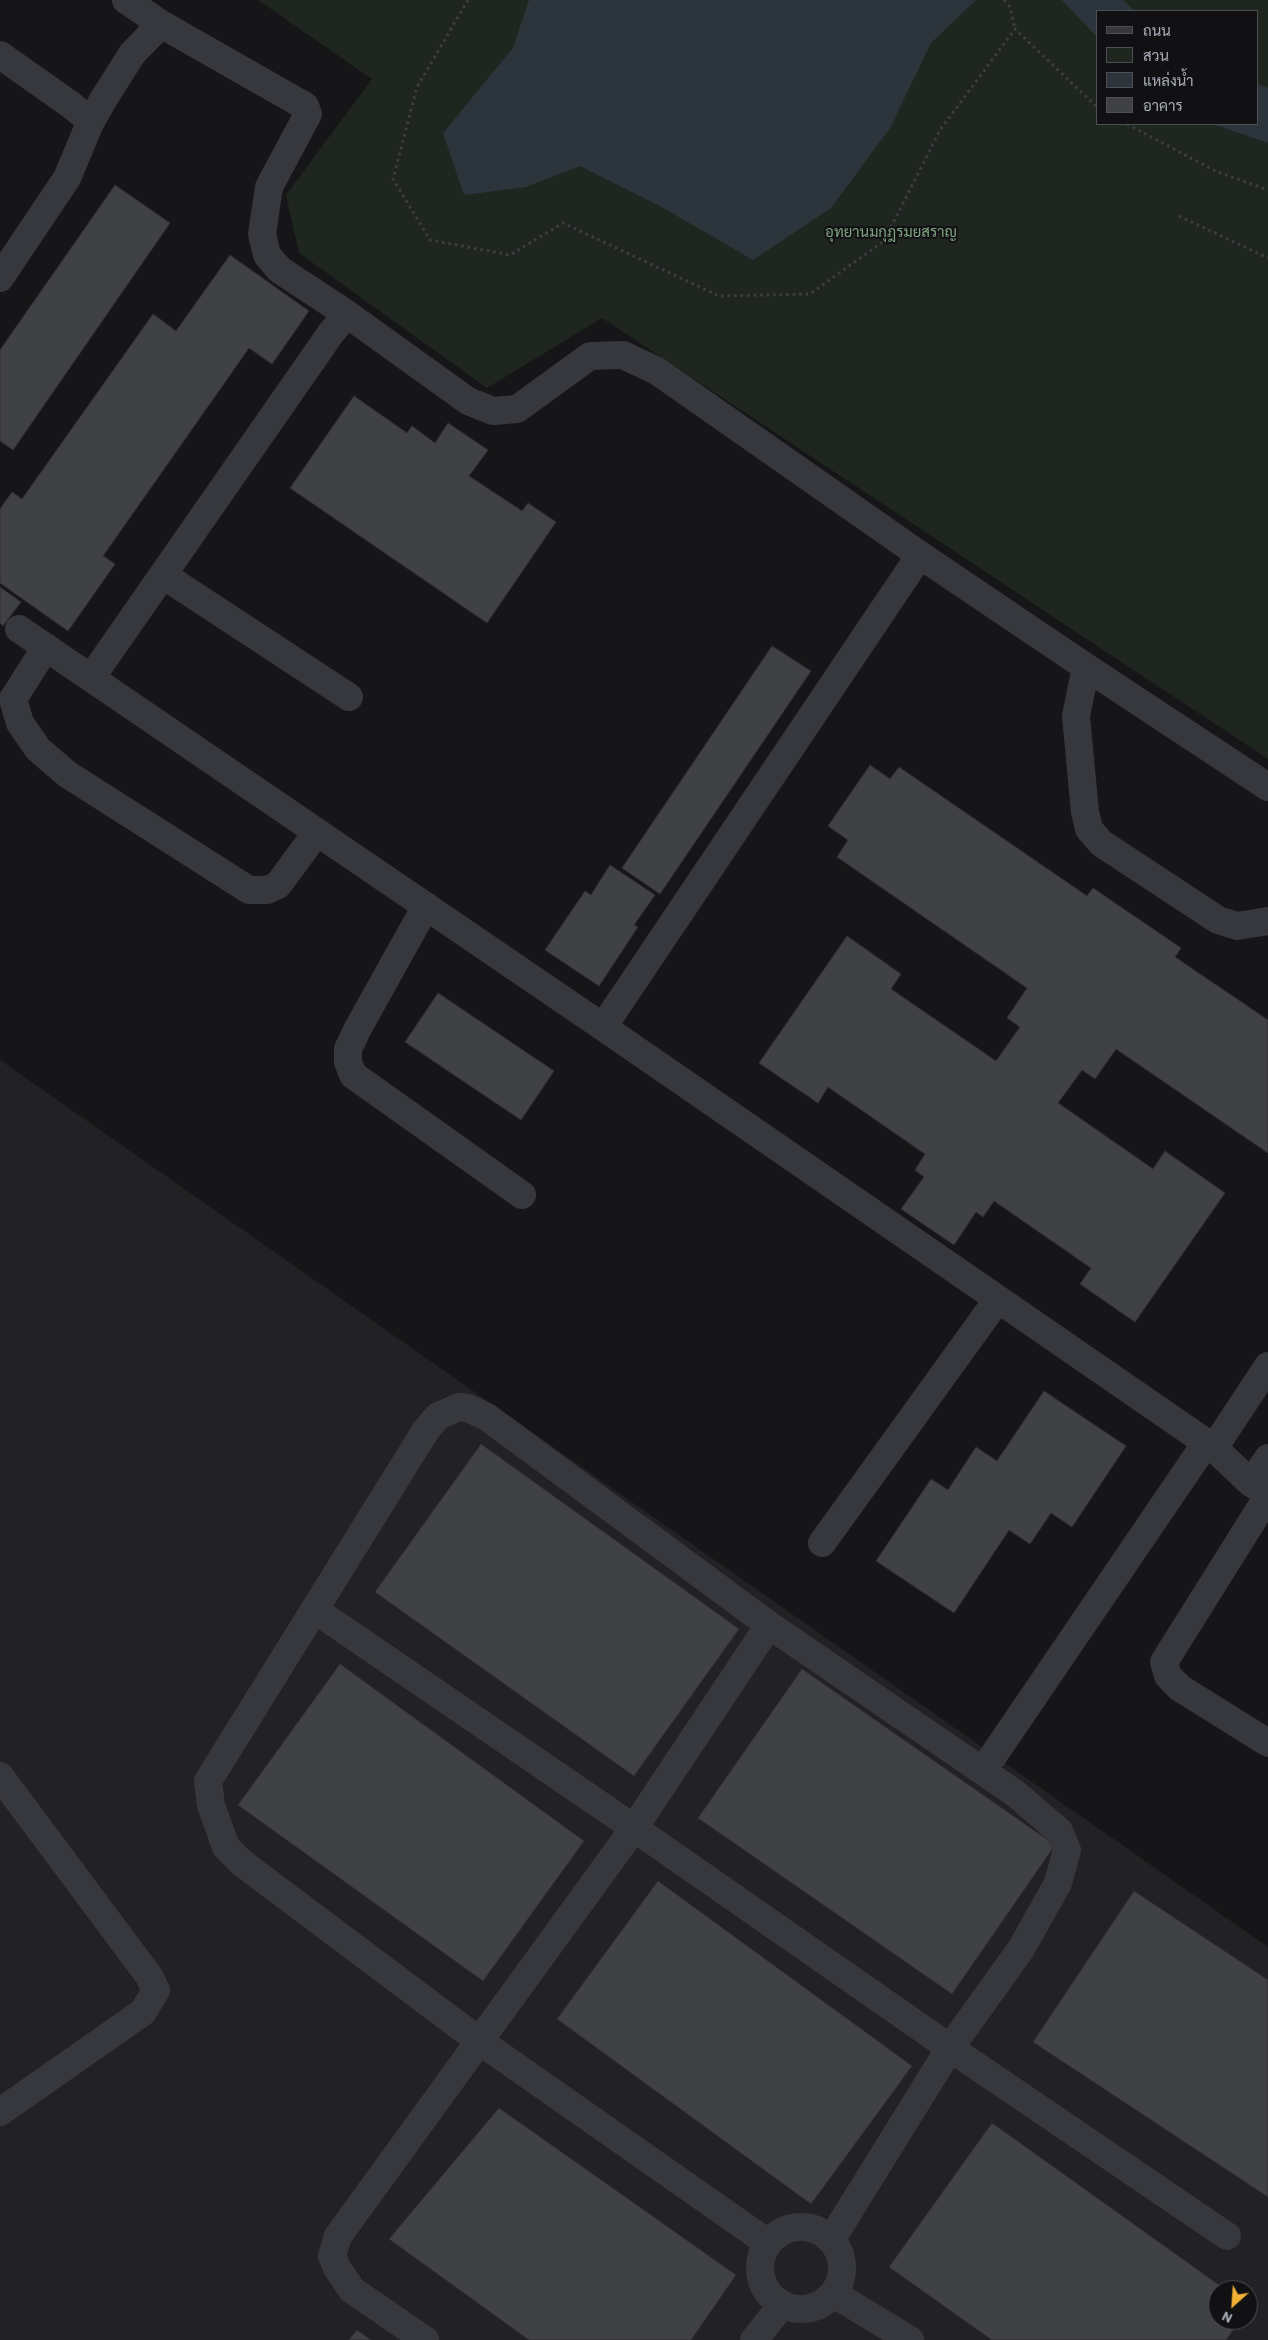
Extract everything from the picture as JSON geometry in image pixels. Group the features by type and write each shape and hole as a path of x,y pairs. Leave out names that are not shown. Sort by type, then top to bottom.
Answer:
{"lane":[{"path":"126,0 161,24 305,106 308,114 269,187 262,234 267,255 280,270 347,314 468,401 493,411 517,409 590,356 623,355 657,371 920,555 1268,787"},
{"path":"0,278 67,178 90,122 132,54 161,24"},
{"path":"0,55 71,105 90,122"},
{"path":"91,678 331,333 347,314"},
{"path":"603,1027 920,555"},
{"path":"163,575 350,698"},
{"path":"19,629 603,1027 1210,1445 1262,1491"},
{"path":"46,647 13,699 20,723 38,750 67,774 249,890 267,890 278,885 317,832"},
{"path":"1086,667 1076,716 1085,812 1090,829 1101,843 1218,920 1237,926 1268,921"},
{"path":"426,906 357,1030 348,1049 348,1062 353,1075 522,1195"},
{"path":"822,1542 998,1300"},
{"path":"981,1770 993,1756 1210,1445 1268,1366"},
{"path":"768,2243 478,2040 242,1863 226,1847 211,1805 208,1781 316,1610 426,1430 438,1416 459,1407 468,1408 487,1417 770,1625 1016,1794 1059,1831 1067,1850 1058,1883 1021,1948 950,2048 831,2240"},
{"path":"1268,1458 1262,1491 1164,1662 1168,1676 1180,1688 1268,1743"},
{"path":"316,1610 950,2048 1227,2236"},
{"path":"425,2340 352,2290 337,2268 332,2256 338,2236 478,2040 634,1828 770,1625"},
{"path":"0,1776 149,1976 156,1990 143,2012 0,2112"},
{"path":"806,2227 820,2232 831,2240 840,2252 842,2267 841,2281 834,2294 823,2303 810,2309 795,2310 782,2305 770,2296 762,2284 759,2270 761,2256 768,2243 785,2230 806,2227"},
{"path":"834,2294 907,2339"},
{"path":"754,2340 782,2305"}],"path":[{"path":"468,0 416,87 393,179 430,240 510,255 563,224 642,258 719,296 810,294 884,241 940,130 1015,29"},
{"path":"1004,0 1010,7 1015,29 1096,106"},
{"path":"1129,125 1215,171 1268,190"},
{"path":"1180,216 1268,258"}],"shaded area":[{"path":"0,1060 1268,1947 1268,2340 0,2340"}],"green space":[{"name":"อุทยานมกุฎรมยสราญ","path":"258,0 1268,0 1268,759 602,318 487,388 299,253 286,195 372,79"}],"water":[{"path":"529,0 976,0 931,43 890,128 831,208 753,260 660,206 580,166 526,187 464,195 443,133 513,48"},
{"path":"1062,0 1123,0 1134,10 1096,10 1096,36"},
{"path":"1258,84 1268,88 1268,143 1216,125 1258,125"}],"building":[{"path":"115,185 170,223 13,450 0,441 0,350"},
{"path":"230,255 309,311 272,364 249,348 103,556 115,564 68,631 0,583 0,509 12,492 22,499 153,314 176,331"},
{"path":"354,396 407,433 412,426 435,443 448,423 488,450 469,476 522,511 528,503 556,522 487,623 290,488"},
{"path":"0,587 21,602 3,626 0,623"},
{"path":"772,646 811,671 660,894 622,868"},
{"path":"870,765 890,779 899,767 1087,896 1093,888 1181,948 1175,957 1268,1020 1268,1153 1116,1049 1095,1079 1082,1070 1058,1103 1153,1169 1165,1151 1225,1193 1135,1322 1080,1284 1091,1268 994,1201 983,1217 976,1212 954,1245 901,1209 924,1177 915,1170 925,1154 828,1087 818,1103 759,1063 847,936 901,974 891,989 996,1061 1020,1027 1007,1018 1027,988 837,857 848,840 828,826"},
{"path":"610,865 655,895 634,925 638,927 599,986 545,950 585,891 591,895"},
{"path":"438,993 554,1071 521,1120 405,1042"},
{"path":"1044,1391 1126,1446 1072,1527 1051,1513 1030,1544 1009,1530 954,1613 876,1561 931,1479 948,1490 976,1447 997,1461"},
{"path":"481,1444 739,1629 634,1776 375,1592"},
{"path":"340,1664 584,1841 483,1981 238,1805"},
{"path":"802,1669 1055,1845 952,1994 698,1818"},
{"path":"658,1881 912,2066 811,2204 557,2019"},
{"path":"1134,1891 1268,1980 1268,2197 1033,2042"},
{"path":"499,2108 736,2275 691,2340 529,2340 389,2239"},
{"path":"992,2123 1212,2280 1208,2280 1208,2330 1233,2330 1226,2340 992,2340 889,2267"},
{"path":"357,2330 371,2340 349,2340"}]}
